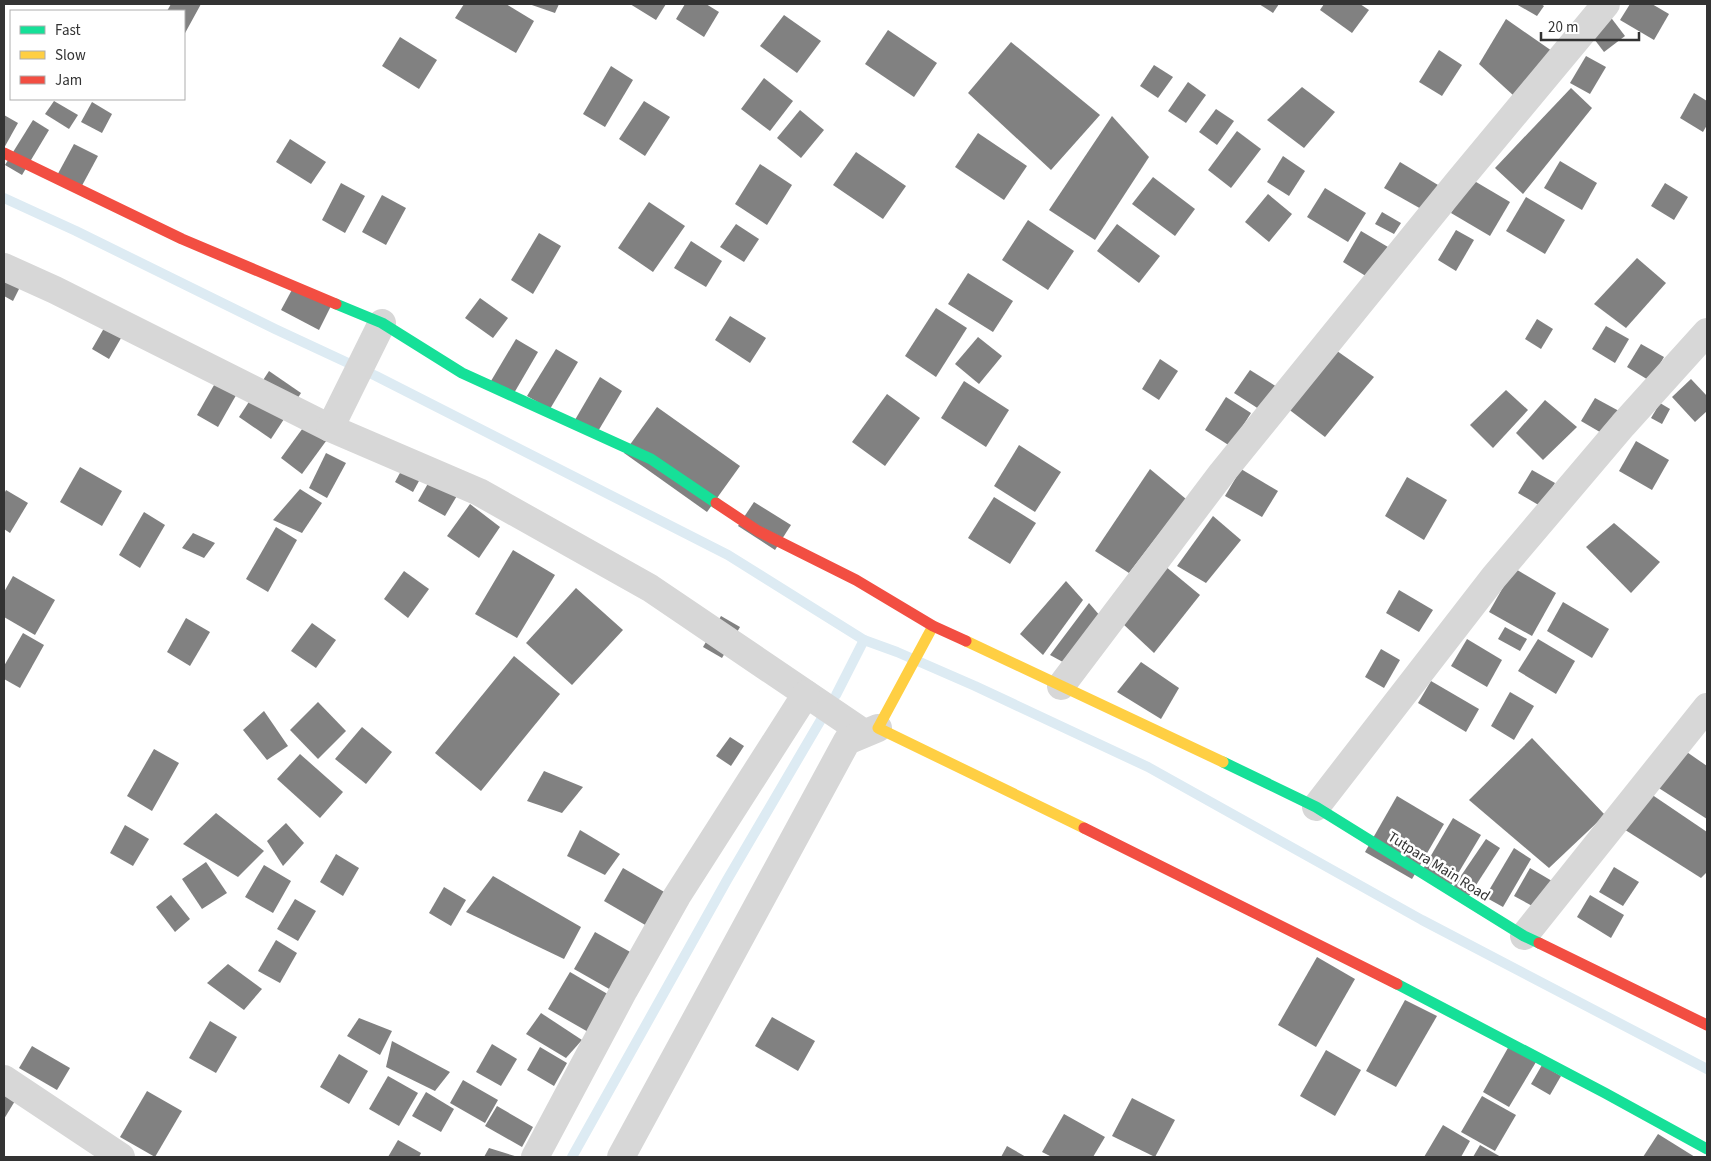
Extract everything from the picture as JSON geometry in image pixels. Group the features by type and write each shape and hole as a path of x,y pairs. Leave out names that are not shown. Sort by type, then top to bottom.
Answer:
{"street":[{"path":"1061,686 1222,473 1464,174 1606,4"},
{"name":"Tutpara Main Road","path":"4,154 182,239 382,323 462,373 651,459 758,531 856,580 933,626 1157,730 1316,807 1524,936 1707,1025"},
{"path":"4,267 55,290 330,428 480,492 650,588 806,694 871,731 1055,813 1458,1015 1599,1089 1707,1149"},
{"path":"330,428 382,323"},
{"path":"1316,807 1494,577 1623,425 1707,332"},
{"path":"621,1157 847,741 871,731 933,626"},
{"path":"535,1157 624,990 677,896 806,694"},
{"path":"1524,936 1707,707"},
{"path":"4,1079 121,1157"}],"building":[{"path":"171,4 201,4 185,33 185,10 168,10"},
{"path":"464,4 506,4 534,21 516,53 455,18"},
{"path":"529,4 559,4 555,13"},
{"path":"630,4 666,4 656,20"},
{"path":"685,4 706,4 719,12 704,37 676,19"},
{"path":"1259,4 1279,4 1273,13"},
{"path":"1324,4 1360,4 1369,10 1352,33 1320,10"},
{"path":"1516,4 1541,4 1544,6 1537,16"},
{"path":"1630,4 1652,4 1669,14 1654,40 1620,20"},
{"path":"784,15 821,41 797,73 760,46"},
{"path":"1609,15 1625,36 1604,52 1588,31"},
{"path":"1506,19 1552,51 1514,96 1479,64"},
{"path":"888,30 937,63 914,97 865,64"},
{"path":"400,37 437,60 419,89 382,66"},
{"path":"1011,42 1100,115 1051,170 968,93"},
{"path":"1439,50 1462,65 1442,96 1419,82"},
{"path":"1586,56 1606,67 1590,94 1570,83"},
{"path":"1154,65 1173,77 1158,98 1140,86"},
{"path":"611,66 633,80 605,127 583,114"},
{"path":"764,78 793,101 770,131 741,109"},
{"path":"1188,82 1206,95 1186,123 1168,111"},
{"path":"1302,87 1335,112 1304,148 1267,120"},
{"path":"1571,88 1592,108 1523,194 1495,168"},
{"path":"1694,93 1707,101 1707,125 1703,132 1680,118"},
{"path":"54,101 78,115 69,129 45,114"},
{"path":"644,101 670,117 645,156 619,139"},
{"path":"92,102 112,114 102,133 81,122"},
{"path":"1216,109 1234,121 1217,145 1199,132"},
{"path":"800,110 824,130 801,158 777,138"},
{"path":"4,115 18,123 4,148"},
{"path":"1112,116 1149,157 1095,240 1049,210"},
{"path":"33,120 49,130 22,175 5,165"},
{"path":"1237,131 1261,149 1231,188 1208,170"},
{"path":"978,133 1027,166 1004,200 955,167"},
{"path":"290,139 326,162 311,184 276,162"},
{"path":"74,144 98,156 78,193 54,181"},
{"path":"856,152 906,186 883,219 833,185"},
{"path":"1283,156 1305,171 1289,196 1267,182"},
{"path":"1560,161 1597,183 1582,210 1544,188"},
{"path":"1400,162 1438,185 1423,210 1384,188"},
{"path":"760,164 792,185 767,225 735,204"},
{"path":"1153,177 1195,209 1175,236 1132,204"},
{"path":"1471,179 1510,202 1490,236 1451,213"},
{"path":"341,183 365,196 345,233 322,220"},
{"path":"1665,183 1688,197 1674,220 1651,206"},
{"path":"1325,188 1366,213 1348,242 1307,217"},
{"path":"1268,194 1292,214 1269,242 1245,222"},
{"path":"382,195 406,208 386,245 362,232"},
{"path":"1526,197 1565,220 1545,254 1506,231"},
{"path":"649,202 685,226 653,272 618,248"},
{"path":"1382,212 1401,223 1394,234 1375,224"},
{"path":"1028,220 1074,251 1048,290 1002,260"},
{"path":"736,224 759,239 744,262 720,247"},
{"path":"1117,224 1160,256 1139,283 1097,251"},
{"path":"1456,230 1474,240 1456,271 1438,260"},
{"path":"1361,231 1388,247 1369,278 1343,262"},
{"path":"539,233 561,246 533,294 511,280"},
{"path":"691,241 722,261 706,287 674,268"},
{"path":"4,255 30,267 13,301 4,296"},
{"path":"1637,258 1666,283 1626,328 1594,304"},
{"path":"968,273 1013,301 993,332 948,304"},
{"path":"294,286 331,306 319,330 281,310"},
{"path":"480,298 508,318 493,338 465,318"},
{"path":"936,308 967,328 936,377 905,356"},
{"path":"111,316 128,326 109,359 92,349"},
{"path":"730,316 766,338 750,363 715,340"},
{"path":"1537,319 1553,329 1541,349 1525,339"},
{"path":"1606,326 1629,339 1615,363 1592,349"},
{"path":"978,337 1002,356 979,384 955,364"},
{"path":"516,339 538,352 510,400 488,386"},
{"path":"1641,344 1664,357 1650,381 1627,367"},
{"path":"1330,346 1374,377 1325,437 1287,408"},
{"path":"556,349 578,362 550,409 527,396"},
{"path":"1160,359 1178,371 1159,400 1142,389"},
{"path":"1250,370 1277,387 1262,411 1234,393"},
{"path":"222,371 243,383 218,427 197,415"},
{"path":"269,371 301,393 271,439 239,417"},
{"path":"600,377 622,391 594,438 572,425"},
{"path":"1691,379 1707,396 1707,411 1695,422 1672,397"},
{"path":"964,381 1009,410 986,447 941,418"},
{"path":"1506,390 1528,410 1493,448 1470,425"},
{"path":"887,394 920,418 885,466 852,442"},
{"path":"1226,397 1251,413 1230,446 1205,430"},
{"path":"1595,398 1619,411 1605,435 1581,421"},
{"path":"1545,400 1577,427 1543,460 1516,433"},
{"path":"1660,403 1670,409 1662,424 1651,418"},
{"path":"657,407 740,466 707,512 624,453"},
{"path":"308,421 329,437 302,474 281,458"},
{"path":"1636,441 1669,460 1652,490 1619,471"},
{"path":"1019,445 1061,472 1035,512 994,486"},
{"path":"326,453 346,463 327,498 309,488"},
{"path":"407,460 425,470 413,492 395,482"},
{"path":"80,467 122,491 102,526 60,502"},
{"path":"1150,469 1186,499 1129,573 1095,551"},
{"path":"1241,469 1278,491 1262,517 1225,496"},
{"path":"1532,470 1555,483 1542,507 1518,493"},
{"path":"434,473 461,489 445,516 418,501"},
{"path":"1407,477 1447,500 1424,540 1385,516"},
{"path":"300,489 322,503 302,533 273,520"},
{"path":"6,490 28,503 10,533 4,529 4,494"},
{"path":"994,497 1036,523 1010,564 968,538"},
{"path":"754,502 791,525 775,550 738,526"},
{"path":"470,504 500,527 479,558 447,536"},
{"path":"144,512 165,525 140,568 119,555"},
{"path":"1213,516 1241,540 1206,583 1177,566"},
{"path":"1614,523 1660,562 1631,593 1586,547"},
{"path":"276,527 297,540 268,592 246,579"},
{"path":"193,533 215,543 204,558 182,548"},
{"path":"513,550 555,575 517,638 475,614"},
{"path":"1165,566 1200,595 1154,653 1122,623"},
{"path":"1514,568 1556,593 1532,636 1489,612"},
{"path":"404,571 429,589 408,618 384,599"},
{"path":"13,576 55,600 35,635 4,617 4,592"},
{"path":"1066,581 1083,600 1043,655 1020,634"},
{"path":"576,588 623,630 572,685 526,643"},
{"path":"1399,590 1433,610 1419,632 1386,613"},
{"path":"1563,602 1609,629 1592,658 1547,631"},
{"path":"1089,603 1101,617 1072,667 1050,655"},
{"path":"721,616 740,627 722,658 703,647"},
{"path":"186,618 210,632 190,666 167,652"},
{"path":"312,623 336,640 316,668 291,651"},
{"path":"1505,627 1527,639 1520,651 1498,639"},
{"path":"23,633 44,645 20,688 4,679 4,666"},
{"path":"1467,639 1502,660 1487,687 1451,666"},
{"path":"1538,639 1575,661 1556,694 1518,671"},
{"path":"1381,649 1400,660 1384,688 1365,677"},
{"path":"514,656 560,694 481,791 435,753"},
{"path":"1141,662 1179,688 1161,719 1117,692"},
{"path":"1431,681 1479,709 1466,732 1418,703"},
{"path":"1510,692 1534,706 1514,740 1491,726"},
{"path":"318,702 346,731 318,759 290,730"},
{"path":"264,711 288,746 267,760 243,730"},
{"path":"362,727 392,752 366,784 335,759"},
{"path":"730,737 744,746 731,766 716,756"},
{"path":"1532,738 1605,815 1549,868 1469,800"},
{"path":"1681,748 1707,766 1707,819 1654,785"},
{"path":"154,749 179,763 152,811 127,796"},
{"path":"300,754 343,792 320,818 277,779"},
{"path":"544,771 583,787 562,813 527,801"},
{"path":"1645,790 1707,832 1707,872 1701,878 1619,826"},
{"path":"1397,796 1444,824 1412,879 1365,852"},
{"path":"216,813 264,851 238,877 183,844"},
{"path":"1453,818 1481,835 1447,892 1419,876"},
{"path":"286,823 304,843 283,866 267,841"},
{"path":"125,825 149,839 133,866 110,853"},
{"path":"580,830 620,854 605,875 567,856"},
{"path":"1486,839 1500,848 1467,899 1452,889"},
{"path":"1514,848 1531,859 1503,907 1485,897"},
{"path":"336,854 359,868 343,896 320,882"},
{"path":"206,862 227,893 202,909 182,879"},
{"path":"264,865 291,881 273,913 245,897"},
{"path":"1614,867 1639,882 1623,906 1599,892"},
{"path":"623,868 666,893 647,926 604,901"},
{"path":"1530,868 1552,881 1536,908 1514,896"},
{"path":"493,876 581,927 564,959 466,912"},
{"path":"444,887 466,900 451,926 429,913"},
{"path":"171,895 190,919 175,932 156,907"},
{"path":"1590,895 1624,915 1611,938 1577,917"},
{"path":"295,899 316,911 298,941 277,929"},
{"path":"595,932 632,953 611,990 574,969"},
{"path":"276,940 297,953 280,983 258,971"},
{"path":"1317,957 1355,979 1316,1047 1278,1025"},
{"path":"228,964 262,989 244,1010 207,983"},
{"path":"570,972 611,996 590,1033 548,1009"},
{"path":"1405,1000 1437,1016 1396,1087 1366,1071"},
{"path":"541,1013 582,1040 566,1058 526,1034"},
{"path":"772,1017 815,1041 798,1071 755,1046"},
{"path":"359,1018 392,1031 380,1055 347,1036"},
{"path":"210,1021 237,1037 216,1073 189,1058"},
{"path":"392,1041 450,1072 435,1091 386,1067"},
{"path":"492,1044 517,1059 501,1086 476,1072"},
{"path":"32,1046 70,1068 57,1090 19,1068"},
{"path":"1509,1046 1536,1062 1509,1107 1483,1092"},
{"path":"540,1047 567,1063 554,1086 527,1070"},
{"path":"1326,1050 1361,1070 1335,1116 1300,1096"},
{"path":"339,1054 368,1071 349,1104 320,1087"},
{"path":"1542,1065 1561,1076 1550,1095 1531,1084"},
{"path":"388,1076 418,1093 399,1126 369,1109"},
{"path":"463,1080 498,1100 485,1123 450,1103"},
{"path":"4,1088 18,1096 4,1119"},
{"path":"147,1091 182,1111 155,1157 120,1137"},
{"path":"426,1092 454,1109 441,1132 412,1116"},
{"path":"1482,1096 1516,1115 1495,1151 1461,1132"},
{"path":"1132,1098 1175,1120 1155,1157 1112,1136"},
{"path":"497,1106 533,1127 522,1147 485,1126"},
{"path":"1064,1114 1105,1137 1093,1157 1052,1157 1042,1152"},
{"path":"1443,1125 1470,1141 1461,1157 1424,1157"},
{"path":"1658,1134 1695,1157 1643,1157"},
{"path":"398,1140 421,1153 419,1157 388,1157"},
{"path":"1480,1145 1501,1157 1473,1157"},
{"path":"1007,1146 1026,1157 1001,1157"},
{"path":"489,1148 518,1157 484,1157"}],"waterway":[{"path":"4,198 376,376 728,555 864,640 897,652 975,686 1148,767 1422,920 1707,1069"},
{"path":"836,695 864,640"},
{"path":"572,1157 727,880 822,718"}],"traffic: fast":[{"path":"336,304 382,323 462,373 651,459 716,503"},
{"path":"1223,762 1316,807 1524,936 1539,943"},
{"path":"1397,984 1605,1093 1707,1149"}],"traffic: slow":[{"path":"933,626 878,728 1084,828"},
{"path":"966,641 1223,762"}],"traffic: jam":[{"path":"4,153 182,239 336,304"},
{"path":"716,503 758,531 856,580 933,626 966,641"},
{"path":"1084,828 1397,984"},
{"path":"1539,943 1707,1025"}]}
